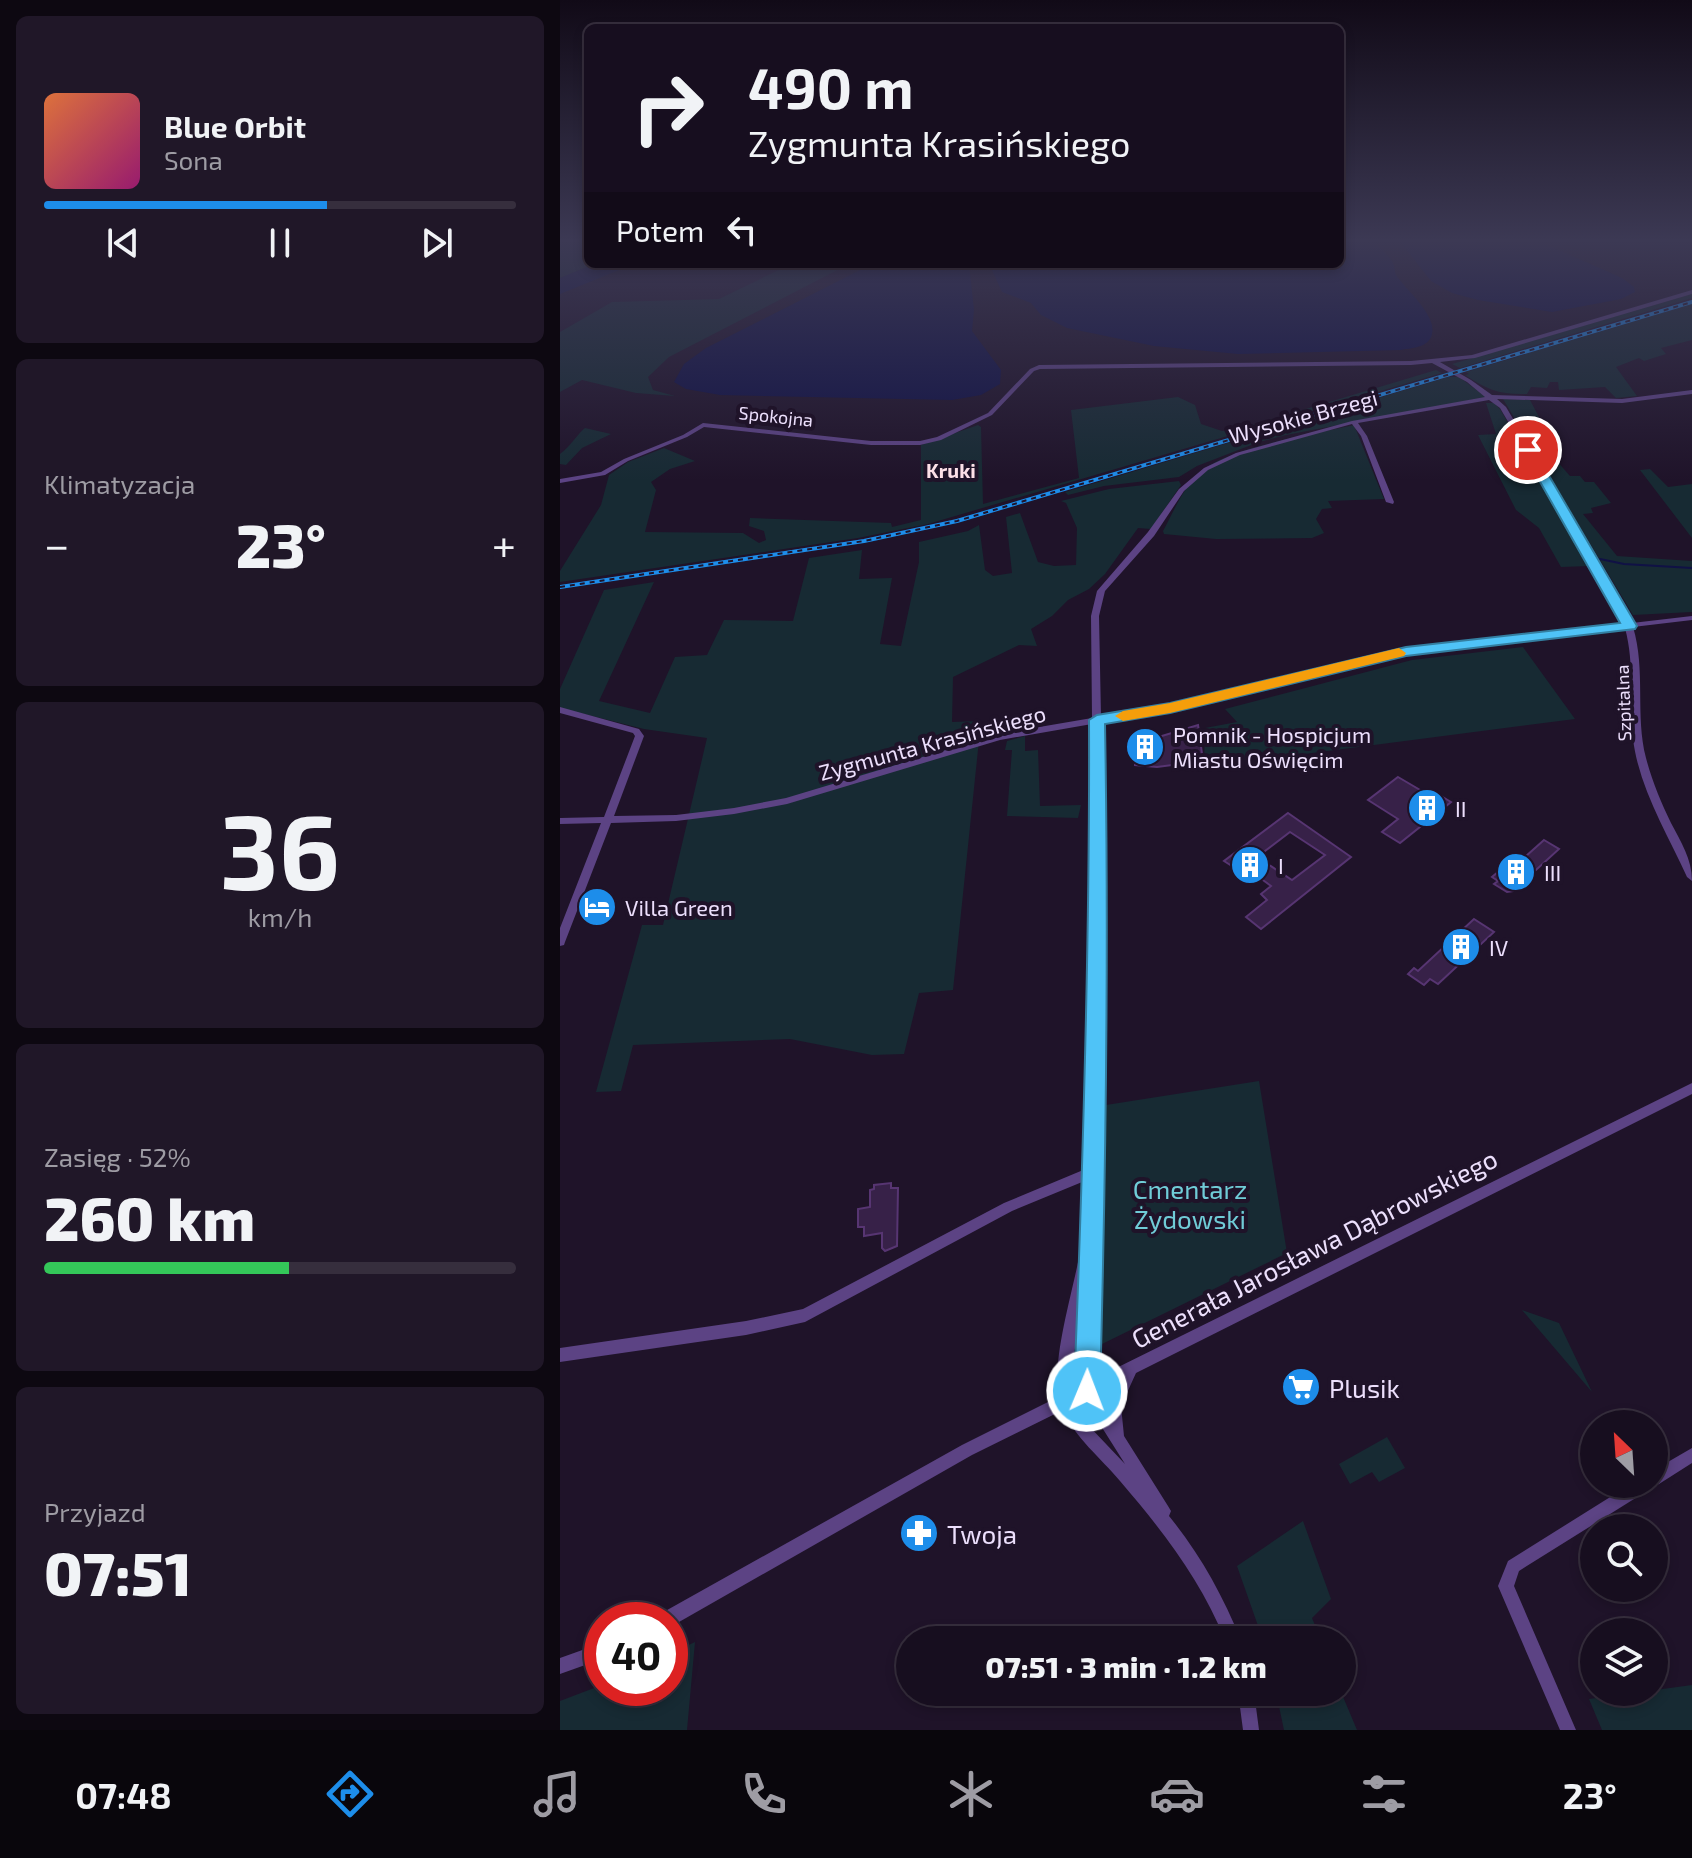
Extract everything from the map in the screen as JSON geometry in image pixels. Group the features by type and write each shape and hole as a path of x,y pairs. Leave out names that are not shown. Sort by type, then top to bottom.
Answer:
{"street":[{"path":"1435,362 1473,357 1599,320"},
{"name":"Spokojna","path":"560,481 603,474 638,454 709,425 871,443 920,443 939,439 990,414 1032,370 1039,367 1435,362"},
{"name":"Szpitalna","path":"1435,362 1494,397 1503,407 1629,626 1637,655 1642,758 1650,784 1692,877"},
{"name":"Wysokie Brzegi","path":"1087,1391 1099,868 1095,616 1098,598 1151,534 1181,490 1206,469 1238,454 1354,422 1494,397 1614,401 1692,392"},
{"path":"1354,422 1364,436 1390,502"},
{"name":"Zygmunta Krasińskiego","path":"560,821 686,817 787,801 999,737 1170,708 1406,651 1692,618"},
{"path":"560,710 639,733 562,928 560,942"},
{"name":"Generała Jarosława Dąbrowskiego","path":"688,1607 887,1493 1692,1088"},
{"path":"560,1355 746,1328 805,1315 1008,1207 1094,1171"},
{"name":"Wysokie Brzegi","path":"1066,1401 1069,1354 1090,1237"},
{"path":"1117,1439 1114,1406 1130,1370"},
{"path":"1087,1391 1212,1588 1227,1626"},
{"path":"1066,1401 1081,1425 1177,1536"},
{"path":"1668,1470 1692,1455"},
{"path":"1568,1730 1506,1586 1513,1566 1622,1498"},
{"path":"560,1666 584,1657"},
{"path":"1248,1706 1251,1730"}],"green space":[{"path":"581,320 741,320 669,357 648,377 653,390 675,396 636,393 582,380 560,392 560,332"},
{"path":"1604,320 1620,320 1460,368 1452,364"},
{"path":"1640,320 1692,320 1692,340 1661,348 1666,354 1644,361 1639,358 1616,367 1637,396 1616,398 1605,387 1559,390 1558,382 1550,382 1547,388 1531,387 1527,394 1509,394 1487,388 1465,375 1469,374 1466,372"},
{"path":"1436,370 1442,373 928,524 858,538 560,582 560,571 601,505 609,475 628,462 664,448 695,461 670,469 651,482 656,490 645,532 743,533 759,543 766,540 764,531 749,526 750,518 891,523 892,527 921,520 921,445 978,425 981,427 983,504 1079,478 1071,410 1178,397 1195,405 1201,424 1222,431 1239,429"},
{"path":"1448,377 1459,377 1486,397 1259,442 1197,466 1179,477 1104,486 1068,495 1065,492"},
{"path":"1503,399 1530,400 1557,451 1549,452 1570,476 1580,476 1585,482 1594,482 1611,503 1591,508 1593,513 1583,514 1617,556 1692,561 1692,612 1633,615"},
{"path":"1486,403 1494,403 1500,409 1590,566 1561,567 1539,528 1516,510 1478,435 1496,434"},
{"path":"1354,425 1384,499 1328,501 1332,508 1322,509 1316,519 1324,533 1312,538 1216,539 1164,534 1188,485 1212,464 1250,449"},
{"path":"585,428 611,434 582,448 566,465 560,464 560,454"},
{"path":"1650,469 1668,487 1692,484 1692,538 1640,470"},
{"path":"1179,481 1181,485 1151,529 1138,528 1105,574 1089,589 1068,600 1052,616 1031,629 1037,646 1019,645 953,677 952,722 981,721 953,990 919,993 904,1054 872,1055 790,1039 633,1045 621,1091 596,1092 642,925 663,925 707,738 644,729 560,708 560,689 604,590 654,582 599,701 650,713 675,657 707,655 724,620 793,621 809,558 862,550 859,579 892,578 880,644 901,646 919,562 919,542 968,531 979,525 985,570 993,576 1012,573 1006,517 1020,513 1038,562 1054,566 1076,565 1077,528 1066,503 1061,501 1109,489"},
{"path":"1523,647 1575,719 1204,767 1205,728 1237,722 1225,709 1412,660"},
{"path":"1025,736 1025,751 1038,750 1040,806 1081,805 1078,818 1007,816 1012,750 1005,750 1007,741"},
{"name":"Cmentarz Żydowski","path":"1259,1081 1287,1253 1098,1346 1106,1105"},
{"path":"1522,1310 1559,1323 1592,1392"},
{"path":"1387,1437 1405,1468 1379,1482 1372,1472 1350,1484 1339,1464"},
{"path":"1303,1521 1331,1599 1312,1618 1315,1626 1258,1626 1237,1566"},
{"path":"695,1642 687,1730 560,1730 560,1701 584,1692 584,1706 688,1706 688,1645"},
{"path":"1692,1685 1692,1730 1602,1730 1592,1706 1668,1706 1668,1688"},
{"path":"1279,1706 1347,1706 1357,1730 1284,1730"}],"shaded area":[{"path":"762,320 973,320 972,331 1001,370 1000,384 981,395 952,400 720,395 686,389 674,382 684,364 706,348"},
{"path":"1050,320 1430,320 1432,334 1427,342 1419,346 1400,350 1238,354 1154,346 1067,328"}],"building":[{"name":"Pomnik - Hospicjum Miastu Oświęcim","path":"1198,725 1203,761 1157,767 1135,765 1135,740 1152,739"},
{"name":"II","path":"1398,777 1427,794 1431,790 1451,802 1400,843 1382,832 1398,819 1368,800"},
{"name":"I","path":"1288,813 1351,857 1261,929 1246,917 1267,900 1261,894 1271,886 1248,869 1243,873 1224,861","holes":["1290,832 1325,855 1292,880 1257,857"]},
{"name":"III","path":"1544,840 1559,849 1513,891 1507,892 1494,884 1498,881 1492,877 1509,863 1515,866"},
{"name":"IV","path":"1474,919 1494,932 1438,984 1430,979 1424,985 1408,974 1414,968 1418,971"},
{"path":"891,1183 891,1188 898,1188 897,1246 885,1251 882,1248 882,1233 864,1236 864,1227 858,1227 858,1209 870,1207 870,1190 874,1189 874,1185"}],"waterway":[{"path":"1600,559 1624,564 1692,568"}],"railway":[{"path":"560,587 864,541 957,521 1632,320"}],"slow traffic":[{"path":"1123,716 1170,708 1399,653"}],"place":[{"name":"Pomnik - Hospicjum Miastu Oświęcim","path":"1145,747"},
{"name":"II","path":"1427,808"},
{"name":"I","path":"1250,865"},
{"name":"III","path":"1516,872"},
{"name":"Villa Green","path":"597,907"},
{"name":"IV","path":"1461,947"},
{"name":"Plusik","path":"1301,1387"},
{"name":"Twoja","path":"919,1533"}],"district":[{"name":"Kruki","path":"951,470"}],"route":[{"path":"1087,1391 1099,868 1097,720 1157,711 1389,654 1629,626 1528,450"}]}
